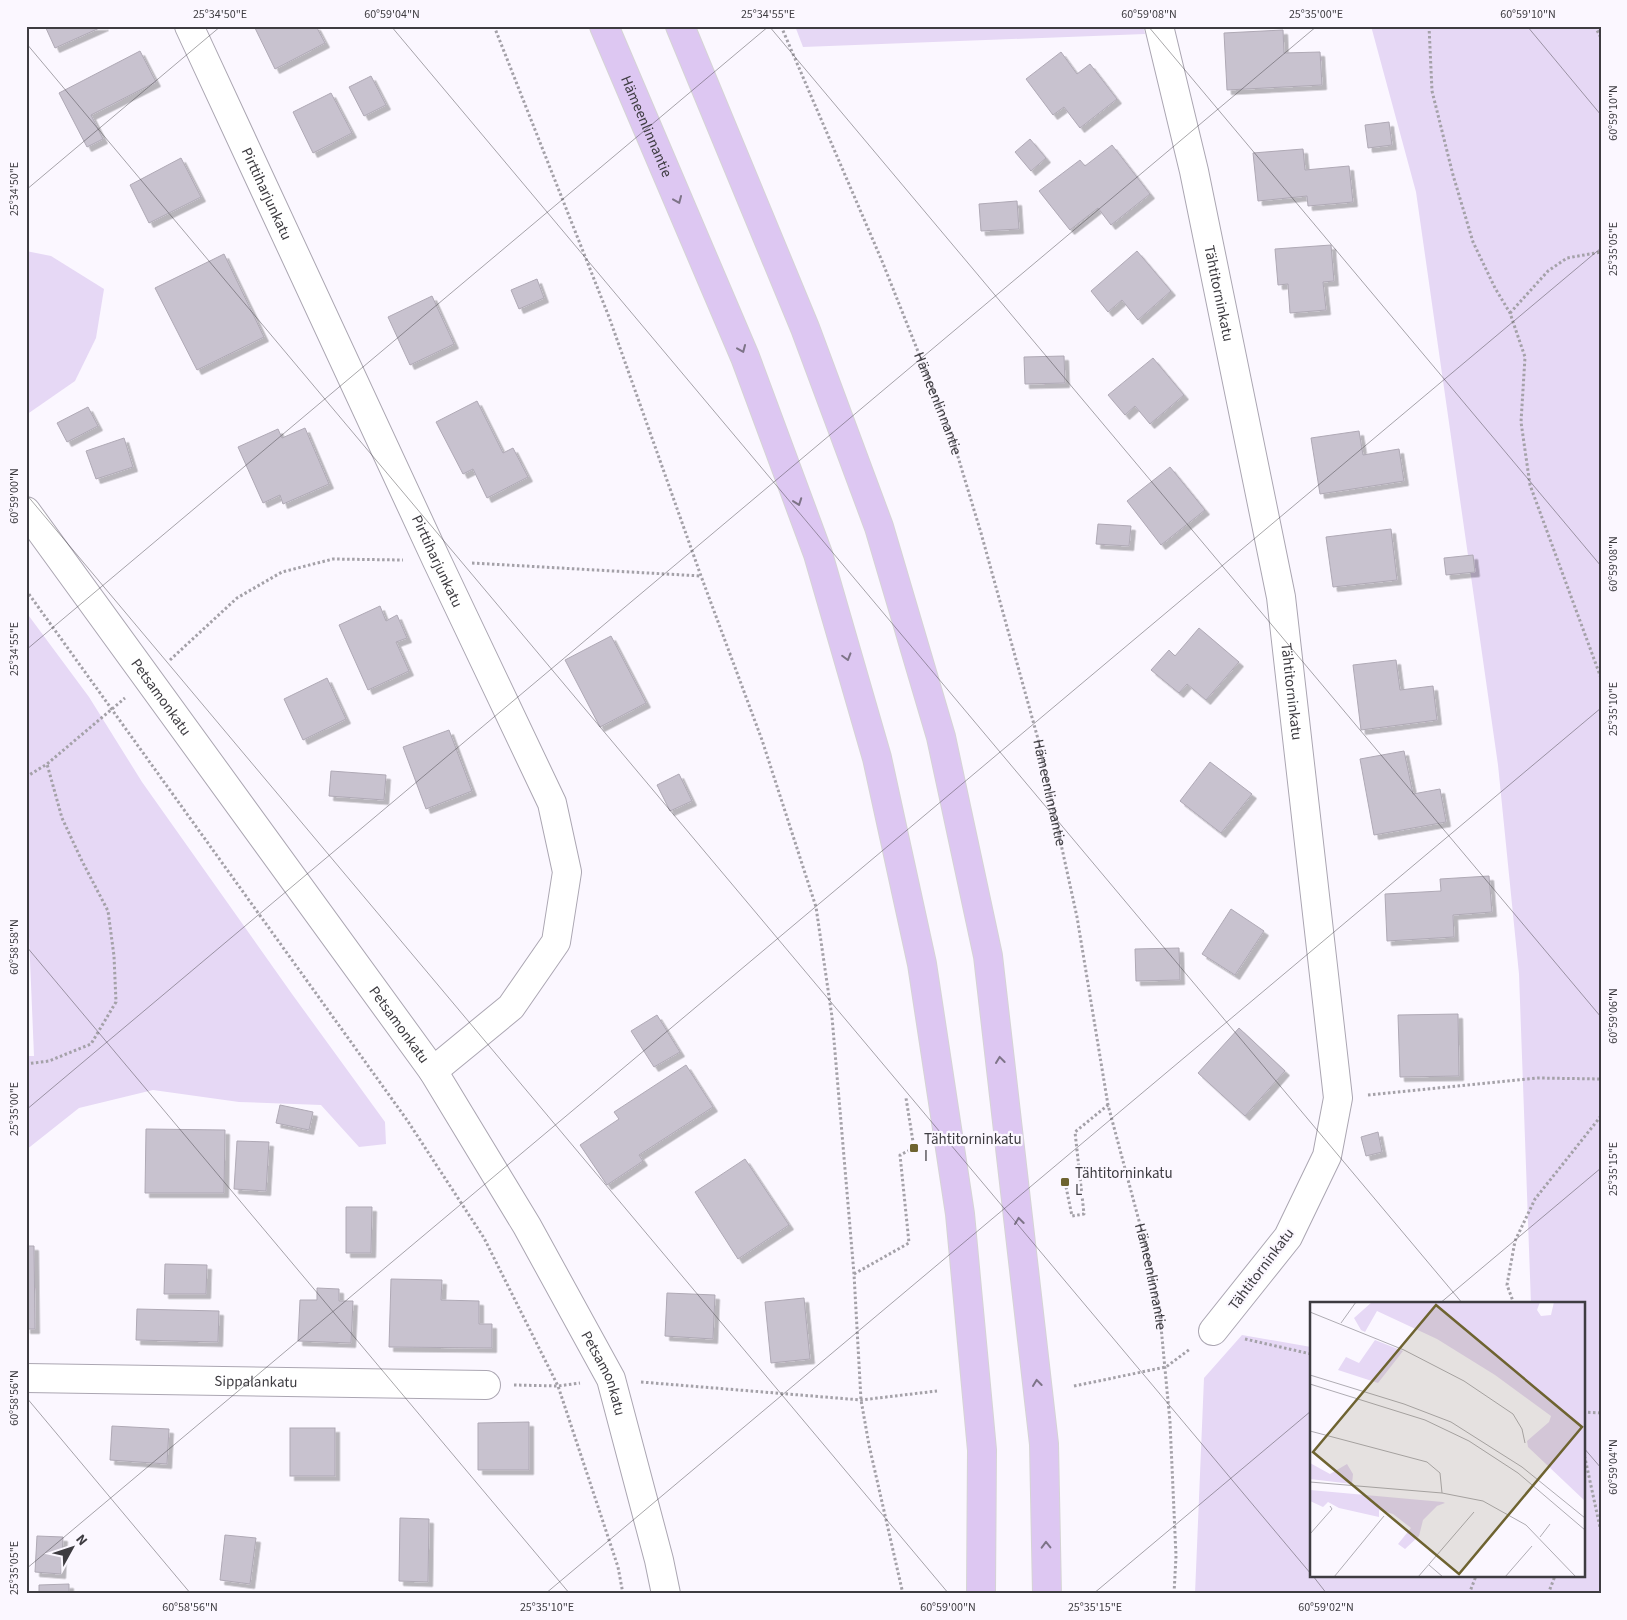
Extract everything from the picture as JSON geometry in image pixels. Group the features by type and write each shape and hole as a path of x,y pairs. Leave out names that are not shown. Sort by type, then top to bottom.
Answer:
{"main road":[{"name":"Hämeenlinnantie","path":"604,26 752,376 818,554 877,758 922,964 960,1214 982,1450 981,1594"},
{"path":"680,26 805,328 879,527 942,737 988,956 1044,1444 1047,1594"}],"street":[{"name":"Pirttiharjunkatu","path":"189,26 437,561 552,803 567,872 556,942 511,1007 433,1071"},
{"name":"Tähtitorninkatu","path":"1159,26 1194,171 1281,597 1338,1098 1328,1156 1288,1237 1213,1331"},
{"name":"Petsamonkatu","path":"26,511 433,1071 527,1226 611,1379 660,1560 666,1594"},
{"name":"Sippalankatu","path":"26,1378 486,1385"}],"path":[{"path":"494,26 609,317 701,576 762,740 816,908 832,1017 854,1274 861,1400 902,1594"},
{"name":"Hämeenlinnantie","path":"781,26 882,261 952,437 1038,739 1077,917 1108,1105 1146,1246 1160,1316 1170,1422 1176,1556 1174,1594"},
{"path":"1429,26 1432,91 1453,175 1473,242 1510,314 1526,357 1521,422 1530,485 1601,678"},
{"path":"1595,26 1601,38"},
{"path":"1510,314 1548,271 1567,258 1601,252"},
{"path":"148,680 236,598 282,572 333,559 437,561 701,576"},
{"path":"26,590 412,1128 484,1238 558,1386 618,1567 623,1594"},
{"path":"26,777 47,764 112,709"},
{"path":"26,1064 49,1061 91,1044 116,1002 114,956 108,911 62,818 47,764"},
{"path":"1338,1098 1538,1078 1601,1079"},
{"path":"854,1274 909,1244 900,1155 914,1148 906,1098"},
{"path":"1065,1182 1072,1216 1084,1214 1075,1132 1108,1105"},
{"path":"1513,1302 1507,1285 1515,1241 1535,1198 1601,1116"},
{"path":"1074,1386 1166,1367 1213,1331 1310,1354"},
{"path":"486,1385 558,1386 611,1379 861,1400 937,1391"},
{"path":"1584,1412 1601,1413"},
{"path":"1584,1458 1601,1532"},
{"path":"1469,1594 1475,1578"},
{"path":"1548,1594 1555,1578"},
{"path":"1600,1594 1601,1588"}],"shaded area":[{"path":"795,26 1143,26 1145,34 803,47"},
{"path":"1371,26 1601,26 1601,1594 1195,1594 1204,1378 1242,1335 1310,1347 1310,1578 1584,1578 1584,1302 1531,1302 1519,974 1498,765 1416,192"},
{"path":"26,251 51,256 104,289 96,338 75,381 26,415"},
{"path":"26,612 89,697 142,782 385,1122 386,1144 359,1147 321,1105 239,1102 153,1090 79,1108 26,1150 26,1056 34,1056 26,864"}],"building":[{"path":"45,26 104,26 55,48"},
{"path":"254,26 316,26 325,43 275,69"},
{"path":"1283,30 1284,53 1320,52 1322,85 1227,90 1224,33"},
{"path":"140,51 156,82 91,115 103,139 87,147 59,93"},
{"path":"1061,52 1077,74 1090,64 1117,99 1080,128 1064,107 1053,115 1026,79"},
{"path":"371,76 386,105 364,116 349,87"},
{"path":"331,93 352,133 313,153 293,112"},
{"path":"1389,122 1392,145 1368,148 1365,125"},
{"path":"1030,139 1046,158 1031,171 1015,152"},
{"path":"1112,145 1150,194 1111,225 1098,208 1070,230 1039,191 1080,160 1085,166"},
{"path":"1303,149 1305,170 1349,166 1353,202 1308,206 1307,196 1258,201 1253,153"},
{"path":"181,158 201,197 149,223 130,185"},
{"path":"1017,201 1019,229 981,231 979,204"},
{"path":"1331,245 1334,281 1323,282 1326,310 1290,313 1288,284 1278,285 1275,249"},
{"path":"1137,251 1171,291 1138,320 1122,300 1108,312 1091,291"},
{"path":"224,254 264,337 197,370 155,288"},
{"path":"537,279 544,298 519,309 511,290"},
{"path":"432,296 454,344 410,365 388,317"},
{"path":"1064,356 1065,383 1025,384 1024,357"},
{"path":"1153,358 1184,395 1150,424 1135,406 1125,415 1108,395"},
{"path":"477,401 503,453 513,448 528,477 487,498 473,469 463,474 436,422"},
{"path":"88,407 98,426 67,442 57,423"},
{"path":"305,428 329,484 283,504 280,495 263,503 238,447 278,429 282,438"},
{"path":"1359,431 1363,455 1399,449 1404,481 1320,494 1311,438"},
{"path":"124,438 133,467 96,479 86,451"},
{"path":"1170,467 1205,510 1161,545 1127,501"},
{"path":"1098,524 1131,526 1129,546 1096,544"},
{"path":"1391,529 1397,580 1333,587 1326,537"},
{"path":"1473,555 1475,572 1446,575 1444,558"},
{"path":"380,606 386,621 397,615 407,638 396,642 409,671 368,690 339,625"},
{"path":"1199,628 1239,662 1206,700 1187,684 1179,693 1151,670 1169,650 1175,656"},
{"path":"611,636 646,703 600,727 565,660"},
{"path":"1396,660 1400,690 1433,686 1437,720 1361,730 1353,665"},
{"path":"327,678 346,719 303,740 284,699"},
{"path":"449,730 472,791 426,809 403,747"},
{"path":"1404,751 1413,794 1440,789 1446,822 1374,835 1360,759"},
{"path":"1210,762 1252,794 1221,833 1180,801"},
{"path":"331,771 386,775 384,800 329,796"},
{"path":"679,774 692,801 670,811 657,785"},
{"path":"1489,876 1492,912 1453,915 1454,937 1387,941 1385,894 1441,891 1440,879"},
{"path":"1231,909 1264,931 1235,975 1202,954"},
{"path":"1179,948 1180,980 1136,981 1135,949"},
{"path":"1458,1014 1459,1076 1400,1077 1398,1015"},
{"path":"657,1015 680,1052 654,1067 631,1031"},
{"path":"1239,1028 1285,1071 1245,1116 1198,1073"},
{"path":"686,1065 713,1107 639,1155 643,1161 607,1185 580,1145 619,1119 614,1112"},
{"path":"280,1105 313,1112 309,1130 276,1123"},
{"path":"146,1129 225,1130 224,1193 145,1193"},
{"path":"1378,1132 1382,1152 1366,1156 1361,1137"},
{"path":"237,1141 269,1142 266,1191 234,1189"},
{"path":"745,1159 789,1225 738,1259 695,1192"},
{"path":"346,1207 372,1207 371,1253 346,1253"},
{"path":"26,1246 34,1246 35,1329 26,1329"},
{"path":"165,1264 207,1265 206,1294 164,1294"},
{"path":"391,1279 442,1280 441,1300 479,1301 479,1324 492,1324 492,1348 389,1347"},
{"path":"317,1288 339,1289 339,1301 353,1301 351,1343 298,1341 300,1300 317,1300"},
{"path":"667,1293 715,1295 713,1339 665,1336"},
{"path":"804,1298 810,1359 771,1363 765,1302"},
{"path":"137,1309 219,1311 218,1342 136,1340"},
{"path":"529,1422 529,1470 478,1470 478,1423"},
{"path":"112,1426 169,1429 167,1464 110,1460"},
{"path":"290,1428 335,1428 335,1476 290,1476"},
{"path":"400,1518 429,1519 428,1582 399,1581"},
{"path":"225,1535 256,1538 250,1584 220,1580"},
{"path":"37,1536 63,1537 61,1574 35,1572"},
{"path":"69,1584 69,1594 39,1594 39,1585"}],"place":[{"name":"Tähtitorninkatu I","path":"914,1148"},
{"name":"Tähtitorninkatu L","path":"1065,1182"}]}
